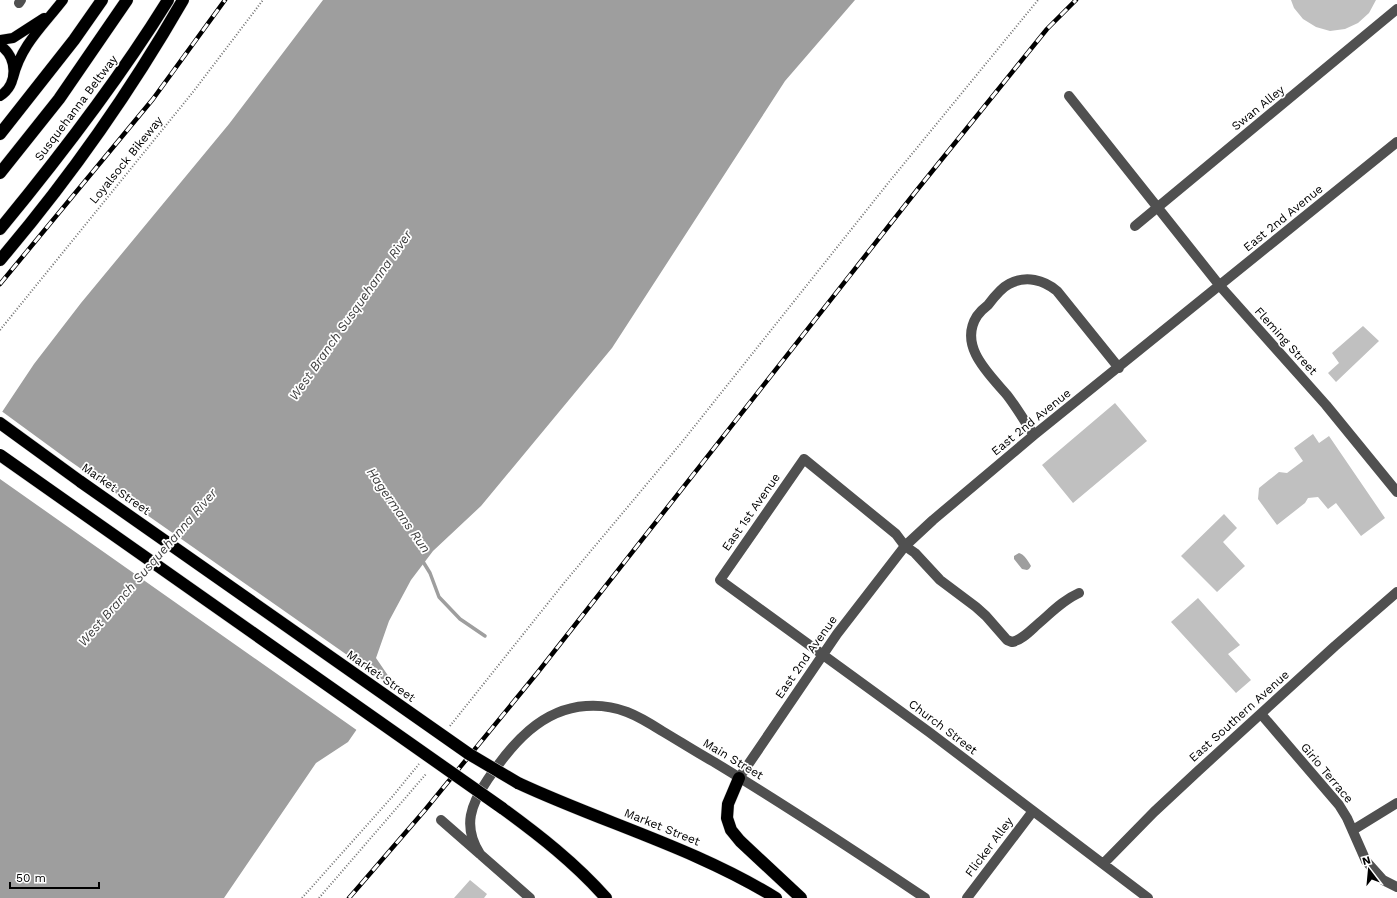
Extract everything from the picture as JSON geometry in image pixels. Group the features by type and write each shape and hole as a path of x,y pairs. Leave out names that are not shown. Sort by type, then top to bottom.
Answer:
{"highway":[{"path":"0,134 74,40 102,0"},
{"name":"Susquehanna Beltway","path":"0,173 59,99 127,0"},
{"name":"Susquehanna Beltway","path":"0,229 68,144 108,90 168,0"},
{"path":"0,260 70,172 107,121 146,63 182,0"},
{"name":"Market Street","path":"0,423 462,750 518,783 544,795 700,857 744,879 776,898"},
{"path":"0,455 537,833 586,877 606,898"},
{"path":"739,778 728,804 728,818 731,830 740,841 802,898"}],"main road":[{"path":"0,96 7,90 13,78 18,60 26,46 63,0"},
{"path":"0,40 13,38 19,35 56,10"},
{"path":"0,45 8,53 12,60 14,69 13,78"}],"street":[{"name":"Swan Alley","path":"1134,226 1397,8"},
{"name":"Fleming Street","path":"1069,96 1220,286 1326,406 1397,492"},
{"name":"East 2nd Avenue","path":"739,778 837,634 905,546 1034,436 1397,142"},
{"path":"1034,436 1014,404 979,361 973,350 973,327 977,317 1007,285 1017,281 1032,279 1052,286 1058,291 1119,368"},
{"name":"East 1st Avenue","path":"720,580 804,459 896,534 905,546"},
{"path":"905,546 915,553 940,580 976,607 1007,640 1012,642 1022,638 1056,608 1072,596 1079,593"},
{"name":"Church Street","path":"720,580 929,732 1145,897"},
{"name":"East Southern Avenue","path":"1103,864 1154,812 1335,646 1397,592"},
{"name":"Main Street","path":"480,854 474,845 469,830 469,822 475,802 492,773 518,741 526,732 542,720 559,712 588,706 608,707 636,716 739,778 819,827 925,898"},
{"name":"Girio Terrace","path":"1261,714 1339,805 1353,830 1366,861 1383,880 1397,886"},
{"path":"1353,830 1397,803"},
{"name":"Flicker Alley","path":"967,898 1033,811"},
{"path":"441,820 530,898"}],"path":[{"name":"Loyalsock Bikeway","path":"0,330 198,85 263,0"},
{"path":"449,727 564,583 682,442 889,182 1038,0"},
{"path":"302,898 392,797 421,762"},
{"path":"319,898 426,774"}],"water":[{"name":"West Branch Susquehanna River","path":"323,0 855,0 785,81 612,348 481,506 433,551 411,580 389,621 376,658 391,680 348,742 316,763 224,898 0,898 0,415 34,364 81,303 229,124"},
{"path":"1019,553 1029,562 1031,566 1029,569 1022,569 1014,559 1014,556"}],"pier":[{"path":"0,410 67,459 390,685 358,731 0,479"}],"building":[{"path":"1291,0 1376,0 1369,13 1358,23 1345,29 1330,31 1316,27 1303,19 1294,8"},
{"path":"1363,326 1379,341 1336,382 1328,373 1339,363 1332,353"},
{"path":"1115,403 1147,441 1073,503 1042,465"},
{"path":"1313,434 1319,443 1329,436 1385,518 1361,536 1336,503 1328,509 1318,497 1308,498 1305,503 1277,525 1258,499 1259,488 1279,472 1287,473 1303,461 1294,448"},
{"path":"1224,514 1237,528 1223,542 1245,566 1217,592 1181,556"},
{"path":"1198,598 1240,645 1228,654 1251,680 1236,693 1171,622"},
{"path":"470,880 487,894 484,898 454,898"}],"waterway":[{"name":"Hagermans Run","path":"422,560 430,573 439,597 460,619 485,636"}],"railway":[{"path":"0,284 153,99 225,0"},
{"path":"349,898 425,810 538,672 917,190 1047,29 1076,0"}]}
